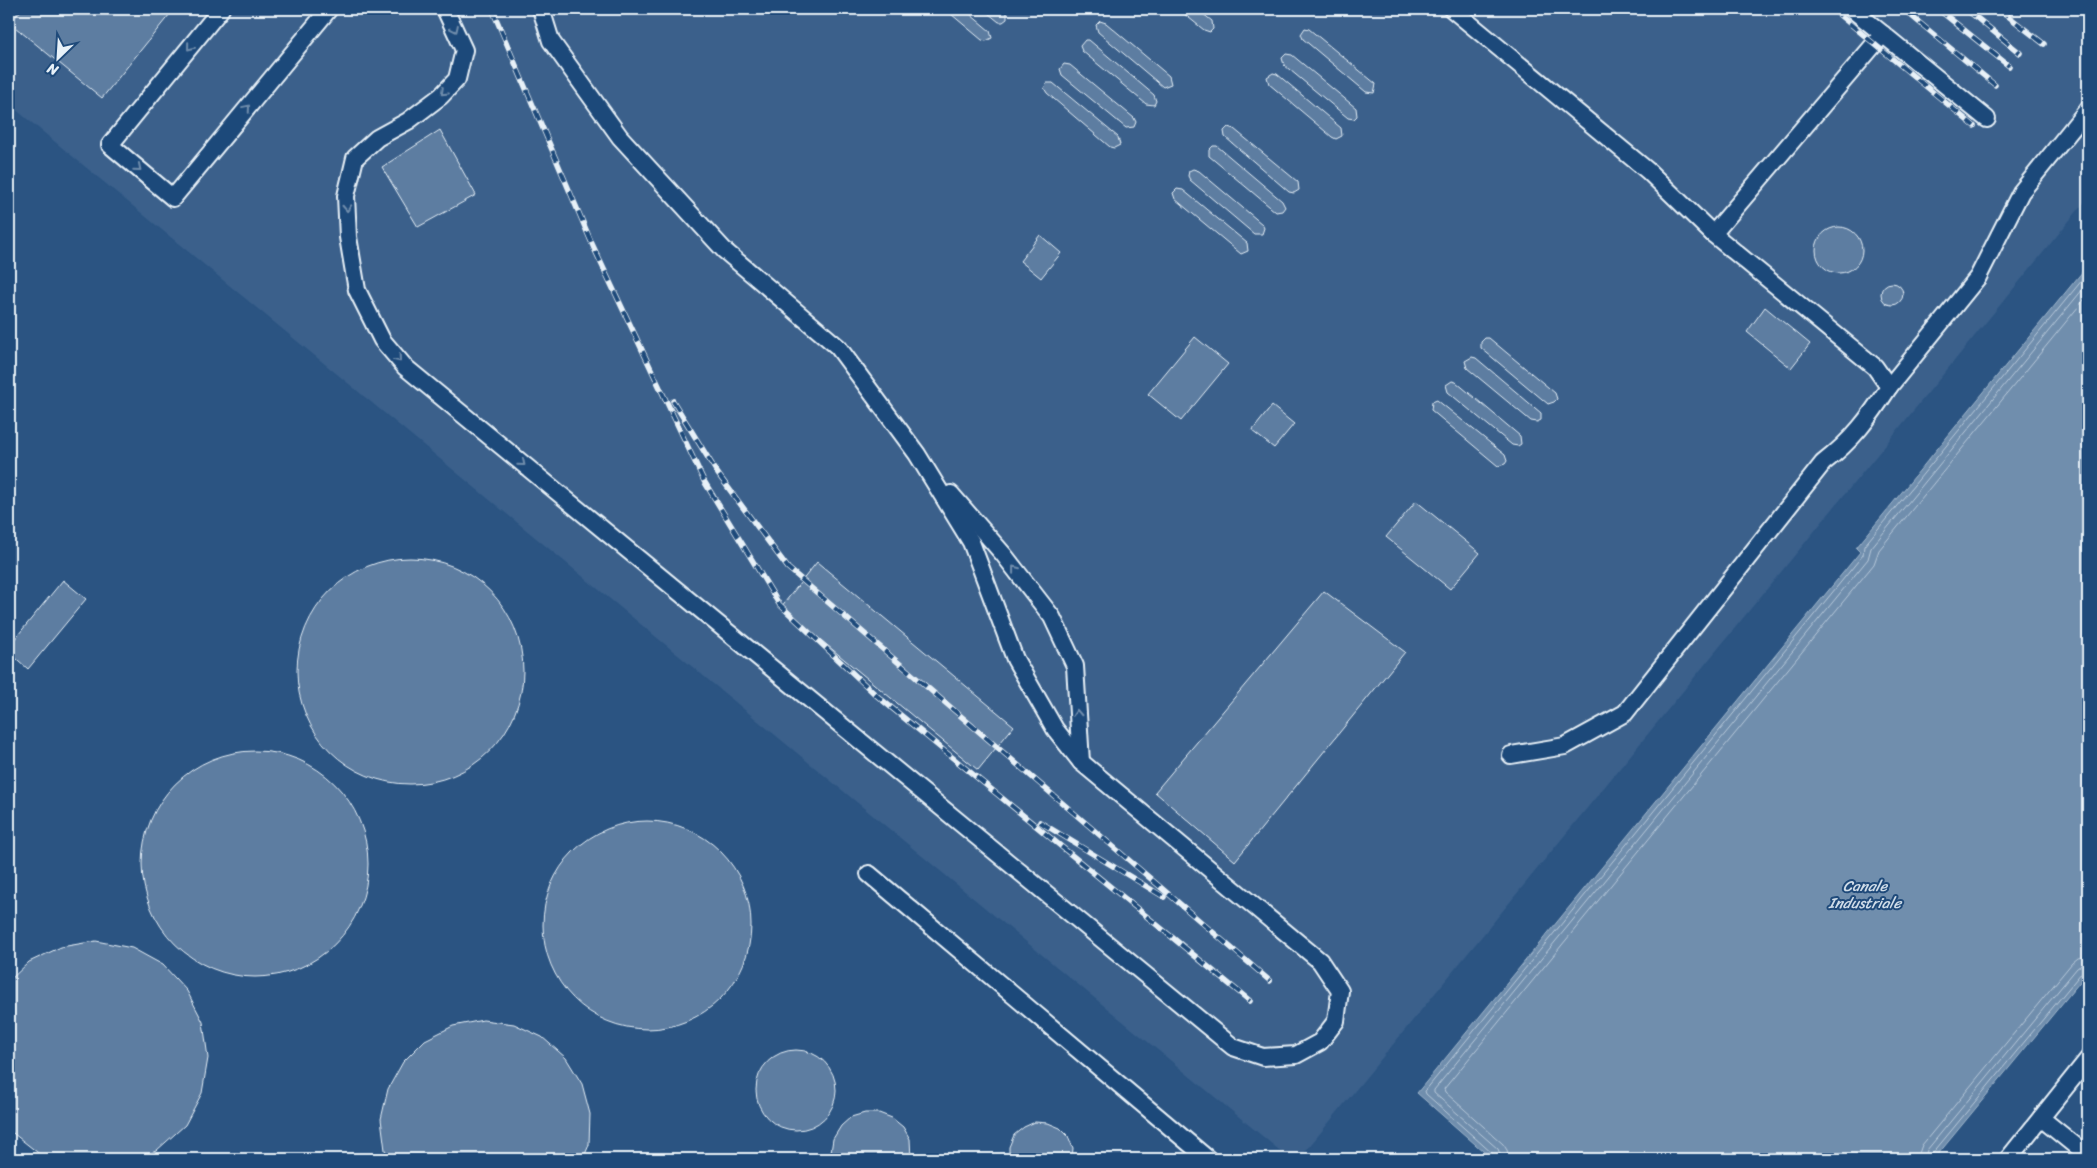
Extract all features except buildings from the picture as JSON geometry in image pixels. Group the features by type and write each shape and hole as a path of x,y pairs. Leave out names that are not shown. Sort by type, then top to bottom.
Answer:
{"lane":[{"path":"221,9 110,144 173,198 329,9"},
{"path":"445,9 464,50 457,79 441,96 408,120 378,138 356,158 346,196 348,237 357,290 382,340 405,367 1233,1047 1263,1057 1296,1055 1320,1042 1336,1021 1340,991 1320,961 1081,762 1055,729 1015,659 971,542 917,454"},
{"path":"542,9 551,42 620,137 724,251 838,347 917,454 1004,555 1052,617 1075,666 1081,762"},
{"path":"1452,9 1648,171 1713,234 1875,367 1890,387"},
{"path":"1852,9 1987,119"},
{"path":"1713,234 1883,34"},
{"path":"1512,755 1566,746 1625,714 1823,463 1846,446 1890,387 1978,277 2021,192 2088,109"},
{"path":"869,874 1208,1159"},
{"path":"2008,1159 2088,1059"},
{"path":"2041,1118 2088,1156"}],"shaded area":[{"path":"9,9 2088,9 2088,198 1299,1159 1290,1159 9,104"}],"water":[{"name":"Canale Industriale","path":"2088,265 2088,972 1934,1159 1492,1159 1417,1093 1860,552 1856,548"}],"railway":[{"path":"492,9 593,246 704,481 779,604 876,695 1250,1001"},
{"path":"1832,9 1974,126"},
{"path":"1903,9 1995,85"},
{"path":"1938,9 2009,66"},
{"path":"1966,9 2020,53"},
{"path":"1999,9 2044,44"},
{"path":"673,401 718,474 788,568 1270,981"},
{"path":"1040,822 1164,897"}]}
